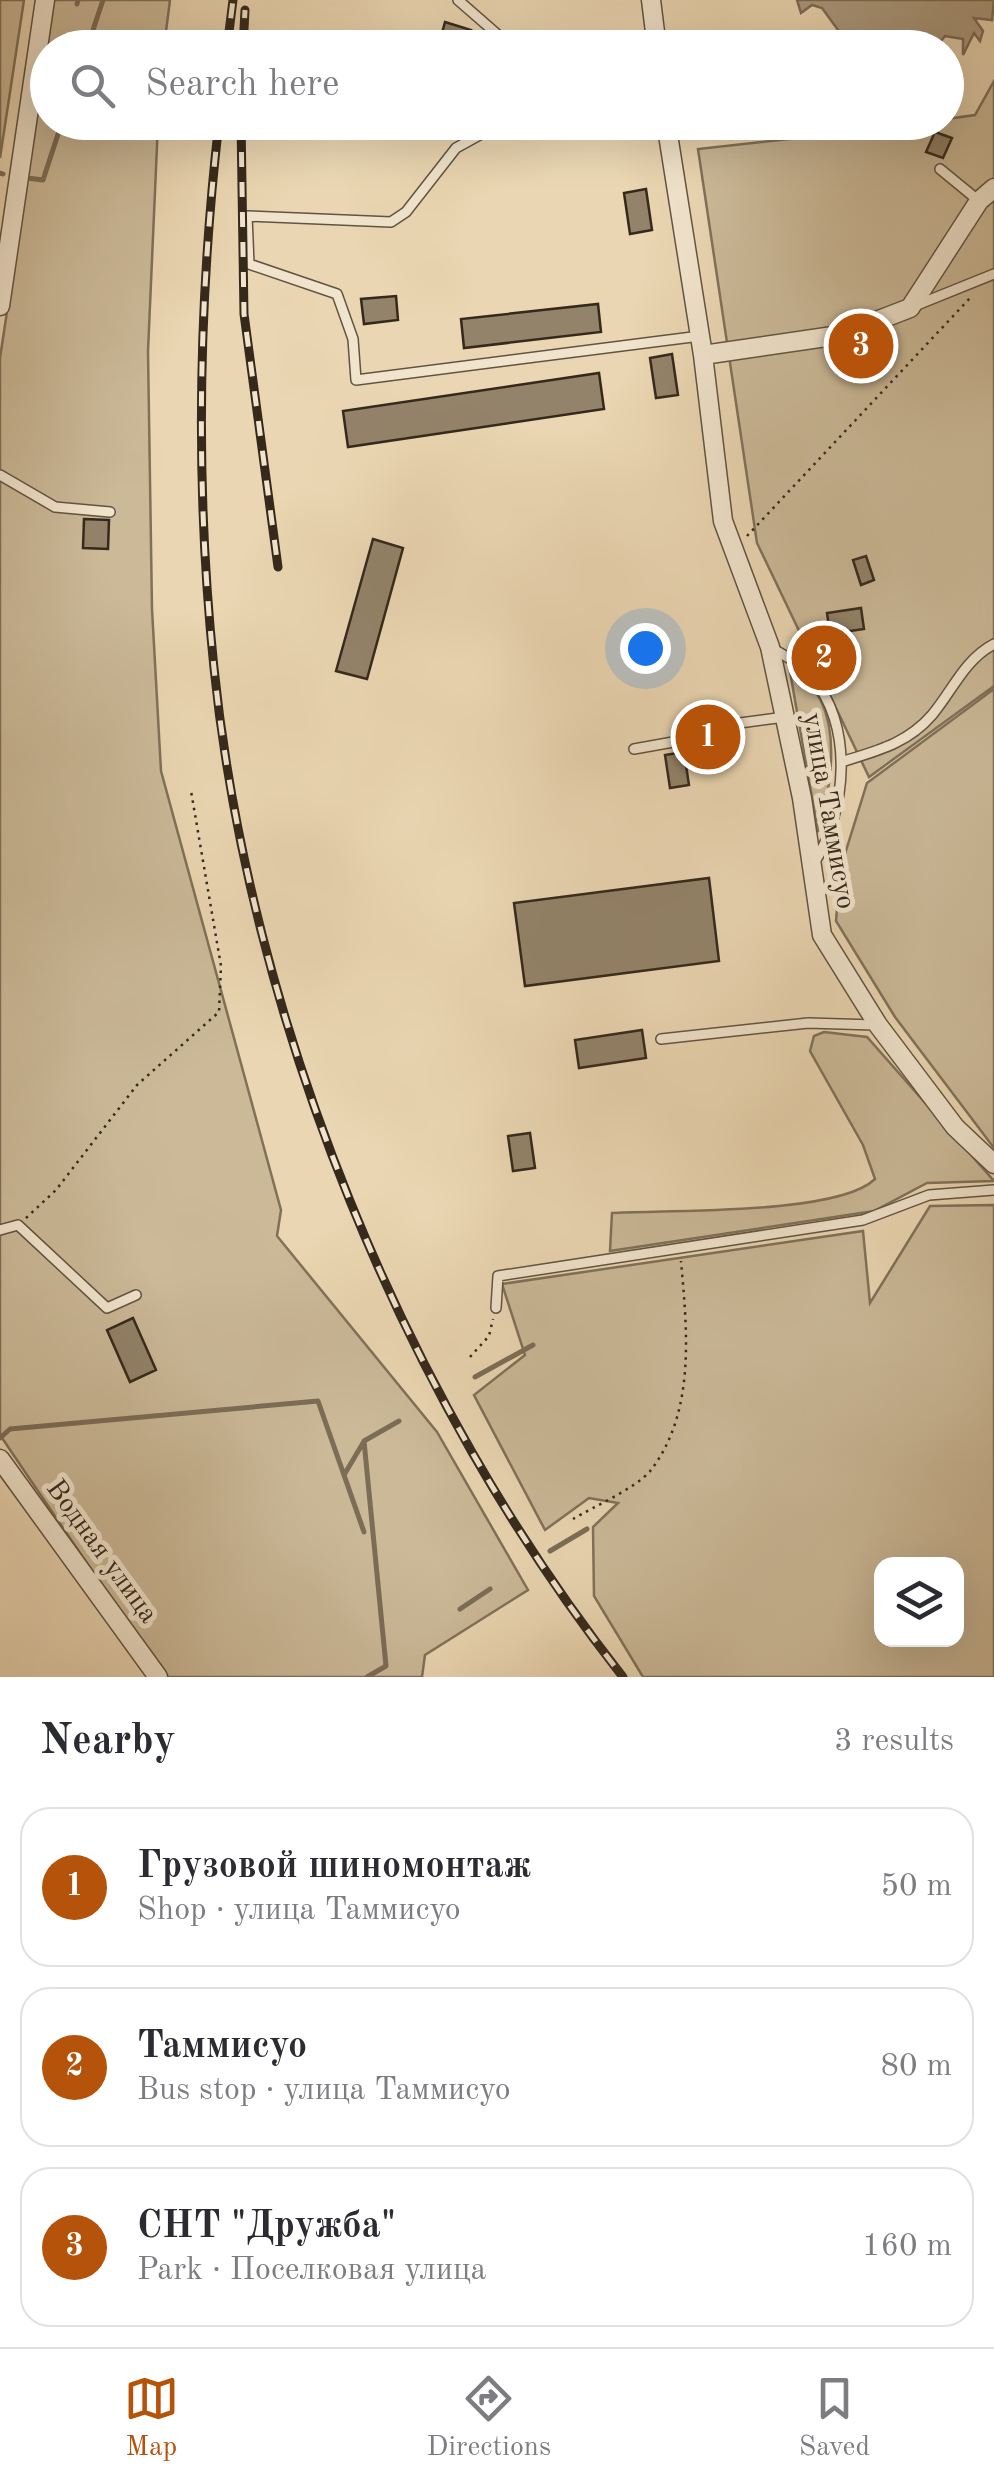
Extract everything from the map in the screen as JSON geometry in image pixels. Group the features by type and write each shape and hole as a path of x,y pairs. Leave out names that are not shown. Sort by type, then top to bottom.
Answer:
{"street":[{"path":"41,30 45,0"},
{"path":"650,0 654,30"},
{"path":"0,306 30,102"},
{"name":"улица Таммисуо","path":"669,140 702,345 723,521 770,647 802,798 809,871 822,936 878,1025 955,1127 994,1164"},
{"path":"702,345 840,335 910,308 978,201 994,188"},
{"name":"Водная улица","path":"0,1459 158,1677"}],"lane":[{"path":"458,0 492,30"},
{"path":"471,140 456,148 406,212 391,222 247,216 249,264 337,294 353,339 356,380 702,345"},
{"path":"940,169 978,201"},
{"path":"910,308 989,276"},
{"path":"0,475 55,507 110,512"},
{"path":"841,762 895,746 916,730 966,666 994,644"},
{"path":"770,647 798,664 819,685 832,710 841,762 832,826 809,871"},
{"path":"634,749 690,739 710,727 784,717"},
{"path":"661,1039 808,1022 878,1025"},
{"path":"496,1308 498,1276 863,1220 929,1195 994,1190"},
{"path":"0,1230 18,1226 106,1308 136,1294"}],"path":[{"path":"732,551 958,315 989,276"},
{"path":"18,1226 56,1190 138,1085 220,1012 221,966 191,791"},
{"path":"573,1519 650,1472 673,1426 687,1368 680,1248"},
{"path":"470,1357 489,1336 496,1308"}],"shaded area":[{"path":"0,0 24,0 0,158"},
{"path":"54,0 170,0 166,30 49,30"},
{"path":"797,0 994,0 992,20 974,18 983,31 980,41 974,33 964,53 964,30 838,30 822,8 812,5 801,13"},
{"path":"994,81 994,686 869,777 757,543 698,149 781,140 964,140 964,117 975,115"},
{"path":"33,140 157,140 148,351 152,609 161,771 281,1210 277,1236 437,1432 528,1590 425,1655 422,1677 164,1677 0,1435 0,358"},
{"path":"789,666 818,696 830,732 829,784 818,832"},
{"path":"994,689 994,1148 895,1017 836,921 840,870 867,783"},
{"path":"824,1032 867,1037 994,1181 927,1183 874,1211 610,1251 612,1213 791,1205 855,1191 875,1179 863,1145 810,1051 814,1036"},
{"path":"994,1205 994,1677 643,1677 594,1596 593,1527 618,1503 589,1498 545,1530 474,1395 525,1355 502,1284 863,1231 870,1303 930,1206"}],"building":[{"path":"445,22 471,30 443,30"},
{"path":"931,140 951,140 943,158 926,152"},
{"path":"646,189 652,230 630,234 624,193"},
{"path":"396,296 398,320 364,324 361,299"},
{"path":"598,304 601,332 464,348 461,319"},
{"path":"672,354 678,395 656,398 650,358"},
{"path":"599,373 604,409 348,447 343,411"},
{"path":"84,519 109,520 108,549 83,548"},
{"path":"373,539 403,548 367,679 336,671"},
{"path":"866,556 874,580 861,585 853,560"},
{"path":"861,608 864,629 830,634 827,613"},
{"path":"684,752 689,785 670,788 665,755"},
{"path":"709,878 719,961 525,986 514,903"},
{"path":"642,1030 646,1058 579,1068 575,1040"},
{"path":"530,1133 535,1168 513,1171 508,1136"},
{"path":"133,1318 156,1370 130,1382 107,1330"}],"waterway":[{"path":"77,4 78,0"},
{"path":"93,30 103,0"},
{"path":"27,178 43,180 56,140"},
{"path":"475,1377 533,1345"},
{"path":"0,1438 10,1429 318,1401 364,1532"},
{"path":"367,1677 386,1666 364,1441 399,1421"},
{"path":"344,1475 363,1443"},
{"path":"550,1551 587,1529"},
{"path":"460,1609 490,1589"}],"railway":[{"path":"229,30 233,0"},
{"path":"244,30 245,10"},
{"path":"217,140 203,327 204,532 214,668 233,801 262,935 301,1069 350,1201 407,1329 472,1452 544,1568 623,1677"},
{"path":"241,140 244,314 278,567"}],"place":[{"name":"СНТ \"Дружба\"","path":"861,346"},
{"name":"Таммисуо","path":"824,658"},
{"name":"Грузовой шиномонтаж","path":"708,737"}]}
